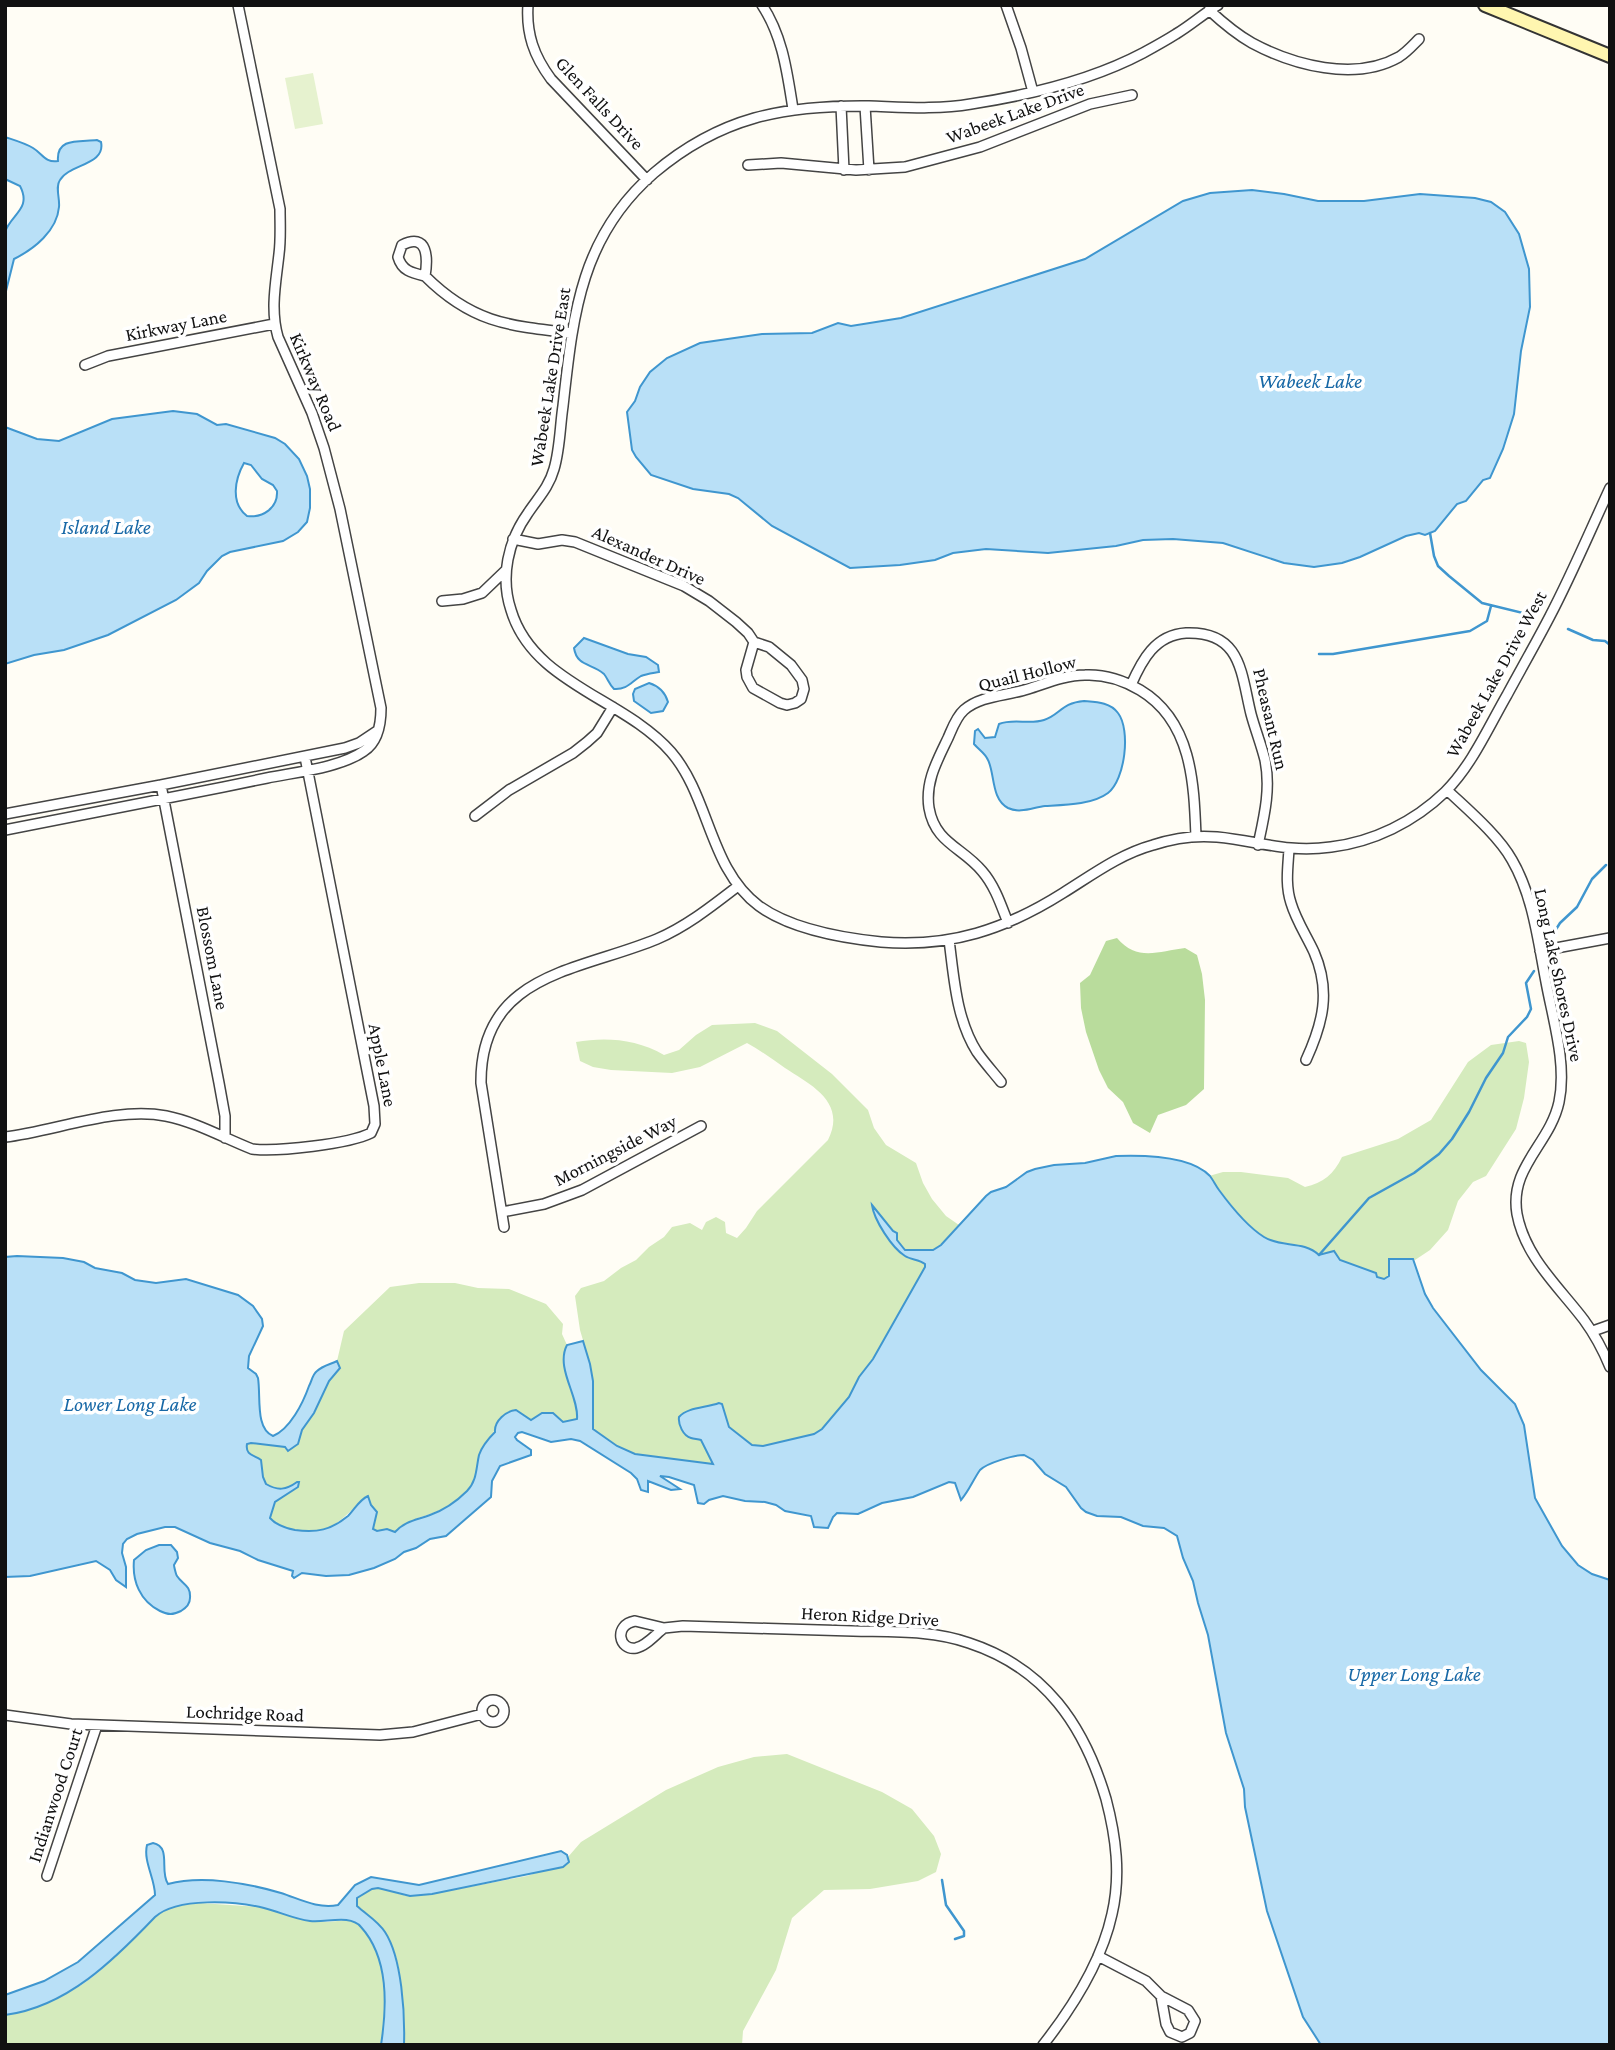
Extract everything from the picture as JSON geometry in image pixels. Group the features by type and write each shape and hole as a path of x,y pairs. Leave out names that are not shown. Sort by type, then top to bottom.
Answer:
{"main road":[{"path":"1485,5 1610,56"}],"street":[{"name":"Kirkway Road","path":"238,5 280,209 274,324 315,420 335,489 379,695 381,719 378,730"},
{"name":"Glen Falls Drive","path":"528,5 531,41 541,65 551,79 647,180"},
{"path":"762,5 780,42 793,109"},
{"path":"1006,5 1017,32 1033,92"},
{"name":"Wabeek Lake Drive East","path":"738,886 725,863 690,780 675,756 652,734 538,656 527,645 511,613 506,570 513,539 525,516 544,491 556,464 572,333 579,296 594,254 610,225 647,180 684,150 719,131 756,117 793,109 841,106 957,106 1070,83 1123,63 1179,33 1208,8 1218,5"},
{"path":"1208,8 1232,30 1259,46 1325,67 1351,69 1376,66 1400,56 1419,39"},
{"name":"Wabeek Lake Drive","path":"748,165 781,163 844,170 905,167 999,141 1090,104 1132,95"},
{"path":"841,106 844,170"},
{"path":"865,106 869,170"},
{"path":"425,276 449,298 478,315 517,326 572,333"},
{"name":"Kirkway Lane","path":"85,365 108,356 274,324"},
{"name":"Wabeek Lake Drive West","path":"738,886 763,909 804,927 882,942 948,940 1008,923 1037,909 1126,855 1156,844 1196,837 1233,839 1289,849 1314,849 1335,847 1373,837 1402,824 1447,790 1477,748 1548,620 1610,488"},
{"name":"Alexander Drive","path":"513,539 538,544 562,540 575,542 684,586 709,601 742,627 754,642 769,647 791,665 802,680 804,689 801,699 795,703 780,703 753,688 746,670 754,642"},
{"path":"442,601 463,599 482,593 506,570"},
{"name":"Pheasant Run","path":"1131,685 1147,654 1155,645 1175,635 1192,633 1212,638 1224,644 1236,656 1245,678 1251,714 1267,772 1266,806 1258,845"},
{"name":"Quail Hollow","path":"1008,923 994,889 983,872 939,833 931,816 928,797 930,776 958,718 962,711 981,701 1069,677 1096,675 1131,685 1161,707 1180,734 1192,778 1196,837"},
{"path":"475,816 509,789 587,742 597,733 613,707"},
{"path":"5,814 305,757 359,743 378,730"},
{"path":"5,830 335,764 364,752 373,744 378,730"},
{"name":"Apple Lane","path":"5,1137 116,1116 144,1114 179,1119 252,1149 276,1150 371,1133 375,1124 374,1106 305,757"},
{"name":"Blossom Lane","path":"161,785 225,1116 225,1138"},
{"name":"Long Lake Shores Drive","path":"1447,790 1481,821 1512,859 1528,898 1560,1060 1561,1088 1554,1119 1520,1177 1516,1200 1517,1214 1534,1256 1592,1331 1610,1367"},
{"path":"1289,849 1287,881 1291,903 1315,954 1323,986 1321,1023 1306,1060"},
{"path":"504,1227 482,1094 481,1071 488,1038 506,1008 520,993 548,976 675,931 738,886"},
{"path":"1540,951 1610,938"},
{"path":"948,940 957,998 966,1030 977,1052 1001,1082"},
{"name":"Morningside Way","path":"502,1212 557,1200 582,1190 701,1126"},
{"path":"1592,1331 1610,1325"},
{"name":"Heron Ridge Drive","path":"664,1628 636,1648 627,1646 621,1639 621,1630 631,1621 664,1628 683,1626 927,1634 976,1645 1004,1658 1032,1677 1057,1701 1083,1739 1099,1776 1111,1817 1117,1852 1117,1883 1110,1924 1098,1956 1068,2009 1043,2045"},
{"name":"Lochridge Road","path":"5,1716 97,1725 380,1735 413,1732 482,1714"},
{"name":"Indianwood Court","path":"47,1876 97,1725"},
{"path":"1098,1956 1146,1982 1161,1996 1191,2013 1195,2025 1190,2033 1178,2037 1170,2032 1164,2017 1161,1996"}],"green space":[{"path":"313,73 323,124 295,129 285,78"},
{"path":"1117,938 1140,953 1185,948 1197,955 1202,974 1205,1000 1204,1089 1186,1105 1158,1115 1150,1133 1133,1123 1123,1102 1108,1088 1086,1032 1081,1008 1080,983 1090,975 1106,941"},
{"path":"755,1023 777,1031 832,1074 868,1110 874,1128 886,1145 916,1163 932,1199 946,1216 959,1225 937,1247 926,1251 905,1250 897,1240 897,1233 873,1206 877,1221 894,1247 904,1256 923,1262 925,1267 849,1397 822,1429 796,1439 763,1446 752,1445 709,1407 690,1410 679,1417 679,1423 689,1437 701,1440 713,1464 635,1454 617,1446 593,1429 593,1381 580,1330 575,1296 581,1288 604,1281 636,1260 672,1227 690,1223 702,1230 706,1222 716,1217 725,1222 726,1233 737,1238 757,1211 828,1140 833,1127 833,1115 830,1105 815,1088 747,1043 700,1067 672,1073 593,1067 580,1061 576,1042 621,1041 664,1055 679,1050 712,1025"},
{"path":"1519,1041 1526,1043 1529,1062 1516,1129 1486,1176 1473,1182 1458,1201 1448,1230 1430,1250 1415,1260 1410,1258 1388,1261 1390,1272 1386,1279 1340,1260 1334,1251 1319,1255 1262,1236 1239,1215 1209,1176 1223,1172 1241,1172 1288,1178 1305,1187 1317,1183 1332,1173 1342,1157 1398,1139 1431,1120 1468,1062 1491,1045"},
{"path":"419,1283 455,1283 478,1288 509,1289 546,1304 563,1324 562,1334 567,1345 564,1363 575,1401 577,1420 563,1422 547,1413 531,1420 509,1412 484,1447 474,1481 465,1494 446,1507 415,1519 395,1532 373,1529 375,1509 366,1496 342,1519 318,1531 294,1530 278,1524 270,1518 275,1502 289,1493 297,1482 282,1489 266,1484 258,1458 251,1455 247,1444 285,1447 288,1451 298,1444 302,1430 314,1413 329,1381 340,1368 337,1361 344,1331 390,1287"},
{"path":"787,1754 882,1792 912,1809 934,1836 941,1854 936,1872 918,1881 870,1889 824,1890 792,1918 776,1970 743,2031 742,2045 404,2045 403,2000 395,1953 382,1928 357,1906 357,1898 380,1888 407,1896 432,1894 542,1871 569,1860 568,1857 581,1842 666,1790 718,1767 754,1757"},
{"path":"200,1903 260,1907 303,1920 349,1920 360,1925 375,1948 384,1984 385,2013 381,2045 5,2045 5,2015 43,2005 68,1993 109,1963 159,1913 176,1906"}],"water":[{"path":"5,137 30,146 54,161 58,161 61,148 70,142 97,140 101,142 101,150 93,160 60,180 59,207 54,224 43,238 14,259 5,295 5,232 24,200 20,186 5,179"},
{"name":"Wabeek Lake","path":"1252,190 1318,201 1364,201 1420,194 1475,198 1491,202 1505,212 1519,234 1529,269 1530,307 1521,351 1514,414 1490,478 1483,480 1466,501 1457,504 1435,531 1425,535 1419,533 1406,536 1342,563 1314,567 1284,563 1223,543 1173,539 1143,540 1116,546 1048,553 986,549 953,553 935,560 900,565 850,568 772,526 738,498 729,494 693,489 651,475 632,450 627,412 640,387 650,372 667,358 700,343 762,334 812,333 838,323 851,326 901,318 1085,259 1183,201 1210,193"},
{"name":"Island Lake","path":"173,411 197,414 217,425 226,424 275,438 299,459 307,476 310,508 307,522 298,532 283,541 222,556 199,583 176,600 108,635 64,650 5,664 5,427 37,439 59,441 112,419","holes":["244,463 251,465 262,479 273,485 277,497 268,511 247,516 238,504 236,491 238,476"]},
{"path":"584,638 628,654 646,657 658,665 659,672 641,676 626,687 614,689 604,674 578,659 574,648"},
{"path":"649,683 665,695 668,702 663,711 651,713 634,701 635,689"},
{"path":"1084,701 1103,703 1111,707 1122,721 1124,754 1114,787 1101,797 1078,804 1027,810 1008,808 996,793 988,760 974,744 975,731 978,729 985,738 995,737 999,724 1044,720 1070,704"},
{"name":"Upper Long Lake","path":"1116,1156 1166,1158 1191,1164 1210,1176 1234,1209 1264,1237 1306,1247 1319,1255 1334,1251 1340,1260 1376,1273 1377,1277 1384,1279 1389,1276 1389,1259 1413,1259 1425,1294 1433,1308 1481,1370 1515,1404 1524,1425 1535,1498 1562,1546 1578,1565 1592,1574 1610,1580 1610,2045 1321,2045 1303,2017 1267,1911 1245,1807 1244,1789 1226,1733 1208,1635 1177,1536 1164,1528 1143,1526 1121,1517 1097,1516 1086,1512 1066,1487 1045,1474 1033,1460 1024,1455 983,1467 961,1500 955,1483 949,1482 913,1497 882,1503 858,1514 837,1513 828,1528 814,1527 811,1516 785,1511 765,1502 723,1496 704,1504 698,1503 694,1485 669,1477 660,1476 680,1489 671,1490 648,1481 648,1492 641,1490 637,1479 631,1473 580,1441 571,1439 551,1442 522,1432 515,1437 531,1450 531,1455 500,1466 492,1481 491,1497 446,1536 430,1539 374,1568 349,1575 302,1573 294,1578 293,1571 210,1543 175,1527 165,1527 137,1534 123,1544 126,1587 116,1580 110,1570 96,1561 30,1576 5,1577 5,1257 63,1258 122,1273 135,1280 156,1283 186,1279 238,1295 253,1306 262,1319 263,1326 249,1356 248,1368 258,1378 263,1427 273,1436 285,1428 295,1415 315,1373 337,1361 340,1368 329,1381 314,1413 302,1430 298,1444 288,1451 285,1447 247,1444 249,1453 261,1460 266,1484 282,1489 299,1482 298,1487 275,1502 270,1518 281,1526 295,1530 323,1529 342,1521 368,1496 377,1512 373,1529 395,1532 407,1523 445,1508 467,1491 474,1479 480,1452 505,1414 516,1410 531,1420 542,1413 553,1413 563,1422 577,1419 575,1401 565,1372 564,1354 567,1345 583,1341 593,1381 593,1429 617,1446 635,1454 713,1464 701,1440 688,1437 683,1432 679,1417 692,1409 719,1403 722,1404 729,1427 752,1445 763,1446 814,1434 822,1429 849,1397 925,1267 923,1262 905,1256 889,1240 872,1205 897,1233 897,1240 905,1250 933,1250 941,1245 986,1196 1006,1187 1027,1172 1054,1165 1085,1163"},
{"path":"159,1545 171,1545 177,1552 178,1558 174,1565 176,1574 188,1587 190,1594 187,1606 173,1614 160,1611 147,1602 134,1575 134,1560 146,1550"},
{"path":"147,1845 159,1845 164,1854 168,1884 195,1880 239,1883 323,1906 338,1905 355,1885 371,1877 419,1885 561,1851 567,1855 569,1862 563,1867 432,1894 410,1896 378,1888 357,1898 357,1906 376,1921 391,1943 399,1971 403,2002 404,2045 381,2045 384,1983 377,1953 361,1927 351,1921 310,1921 238,1904 207,1902 177,1906 165,1911 155,1917 106,1965 69,1992 28,2010 5,2015 5,1995 44,1981 78,1962 155,1895 146,1851"}],"waterway":[{"path":"1430,533 1438,566 1449,576 1482,603 1527,614"},
{"path":"1319,654 1333,654 1470,631 1487,621 1491,606"},
{"path":"1568,629 1610,645"},
{"path":"1555,931 1577,907 1592,879 1606,865"},
{"path":"1319,1255 1369,1198 1414,1173 1439,1154 1452,1139 1503,1053 1508,1037 1531,1009 1526,983 1534,971"},
{"path":"942,1880 946,1905 964,1931 964,1936 955,1939"}],"water label":[{"name":"Lower Long Lake","path":"130,1404"}]}
